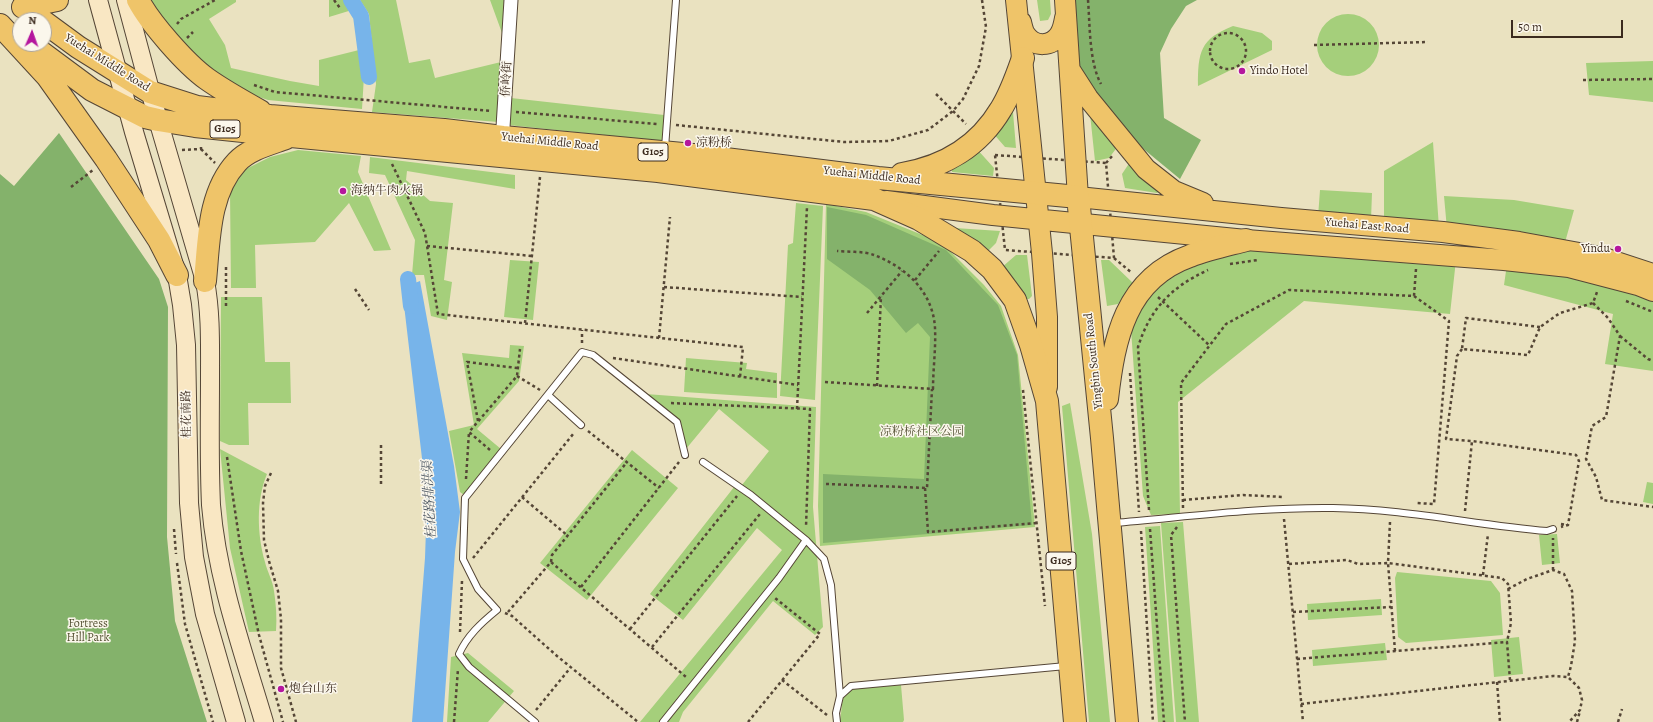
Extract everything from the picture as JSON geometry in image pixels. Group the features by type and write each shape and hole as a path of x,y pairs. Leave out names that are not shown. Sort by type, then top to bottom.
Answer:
{"highway":[{"path":"19,3 57,0"},
{"path":"138,0 144,11 158,29 205,78 220,89 270,116"},
{"path":"19,3 31,12"},
{"path":"0,22 12,30"},
{"path":"0,25 47,76 106,159 159,240 177,275"},
{"name":"Yuehai Middle Road","path":"52,28 78,47 150,92 197,107 270,116 444,130 502,147 658,171 874,199"},
{"name":"G105","path":"41,52 92,90 127,109 145,117 158,120"},
{"path":"878,178 921,170 947,160 967,147 991,125 1002,108 1023,58"},
{"name":"Yuehai Middle Road","path":"158,120 195,126 291,136 502,147 664,153 878,178 1078,197"},
{"path":"205,281 212,218 218,193 228,176 238,161 254,150 291,136"},
{"name":"Yingbin South Road","path":"1078,197 1102,438 1127,722"},
{"path":"874,199 919,219 943,232 972,251 992,269 1015,300 1031,345 1047,401"},
{"path":"1102,438 1115,348 1126,316 1135,297 1145,284 1156,275 1168,266 1189,256 1246,248"},
{"name":"G105","path":"1047,401 1075,722"}],"main road":[{"name":"桂花南路","path":"98,0 127,109 177,275 186,345 189,503 194,557 205,614 236,722"},
{"name":"桂花南路","path":"126,0 150,92 205,281 210,339 209,442 212,505 218,553 232,614 264,722"},
{"path":"1018,9 1025,34 1032,41 1039,44 1048,44 1060,35 1063,29 1066,8"},
{"name":"Yingbin South Road","path":"1066,8 1078,197"},
{"path":"1018,9 1047,317 1047,401"},
{"path":"1069,69 1088,98 1146,169 1174,191 1223,212"},
{"name":"Yuehai East Road","path":"1078,197 1281,218 1442,232 1519,242 1601,257 1653,274"},
{"name":"Yuehai Middle Road","path":"874,199 1081,223"},
{"name":"Yuehai East Road","path":"1081,223 1246,248 1504,260 1568,267 1599,288 1638,285 1653,291"}],"street":[{"name":"侨岭街","path":"502,147 511,0"}],"lane":[{"path":"664,153 676,0"},
{"path":"532,720 469,667 459,654 464,642 484,620 497,610 478,589 463,559 465,498 582,352 593,355 677,422 685,455"},
{"path":"548,395 581,425"},
{"path":"703,462 765,507 806,540 824,559 831,585 840,696 836,713 837,722"},
{"path":"1109,523 1280,508 1334,508 1391,511 1489,525 1547,530 1553,526"},
{"path":"663,722 768,592 806,540"},
{"path":"840,696 850,686 1070,665"}],"path":[{"path":"173,29 181,19 215,0"},
{"path":"334,0 340,8"},
{"path":"253,85 275,92 667,125 844,142 889,141 928,130 953,111 963,99 979,66 986,26 982,0"},
{"path":"1088,0 1092,49 1098,78 1102,85"},
{"path":"1224,33 1237,35 1245,44 1246,55 1244,60 1240,65 1230,69 1218,67 1211,57 1210,51 1214,40 1224,33"},
{"path":"1314,45 1428,42"},
{"path":"1583,80 1653,80"},
{"path":"392,163 425,233 438,314 743,347 740,376"},
{"path":"87,165 95,178"},
{"path":"525,323 540,172"},
{"path":"797,409 808,200"},
{"path":"659,338 670,217"},
{"path":"427,246 532,256"},
{"path":"1228,265 1264,258 1246,248"},
{"path":"915,280 941,250"},
{"path":"837,251 873,254 915,280 930,303 935,327 927,488 925,488 928,532 1037,523"},
{"path":"1114,258 1145,284 1209,345"},
{"path":"226,261 226,308"},
{"path":"1408,267 1424,268"},
{"path":"1164,722 1138,347 1150,318 1162,301 1180,286 1196,276 1215,268"},
{"path":"1414,296 1416,268"},
{"path":"867,312 902,271"},
{"path":"664,287 802,297"},
{"path":"1462,349 1528,355 1540,327 1560,313 1593,302 1599,288"},
{"path":"355,289 369,310"},
{"path":"1185,722 1171,535 1183,517 1180,382 1226,324 1289,290 1414,296 1449,322 1434,504 1412,503"},
{"path":"877,386 881,296"},
{"path":"1620,298 1653,312"},
{"path":"1593,302 1608,318 1620,336 1648,359 1653,360"},
{"path":"1540,327 1466,318 1462,349 1457,356 1446,439 1576,455 1579,461 1568,525"},
{"path":"1620,336 1606,417 1592,426 1586,459 1596,477 1602,500 1653,507"},
{"path":"465,498 469,432 516,376 520,349"},
{"path":"593,355 798,385"},
{"path":"478,421 467,362 518,368"},
{"path":"1130,369 1153,722"},
{"path":"516,376 548,395"},
{"path":"826,382 932,389"},
{"path":"1023,386 1046,614"},
{"path":"652,402 810,409 806,540"},
{"path":"466,566 581,425 659,488"},
{"path":"469,432 498,457"},
{"path":"1465,513 1472,441"},
{"path":"381,445 381,484"},
{"path":"227,455 241,551 259,634 283,722"},
{"path":"581,587 685,455"},
{"path":"506,614 551,562 552,555 627,462"},
{"path":"271,473 265,486 263,504 264,540 278,591 281,619 281,668 296,722"},
{"path":"826,484 925,488"},
{"path":"630,629 742,489"},
{"path":"1183,500 1243,495 1290,497"},
{"path":"522,497 568,536"},
{"path":"652,647 765,507"},
{"path":"1391,511 1388,563 1395,652"},
{"path":"1280,518 1284,518 1302,722"},
{"path":"1483,576 1489,525"},
{"path":"1553,526 1568,525"},
{"path":"1553,526 1568,525"},
{"path":"1553,526 1553,570"},
{"path":"1288,564 1347,560 1358,564 1388,563 1502,578 1508,584 1511,623 1507,642 1510,680"},
{"path":"551,562 694,683"},
{"path":"1508,589 1553,570 1564,574 1572,591 1575,641 1568,677"},
{"path":"748,722 820,634 768,592"},
{"path":"1293,612 1392,607"},
{"path":"497,610 512,616 638,722"},
{"path":"1297,659 1507,642"},
{"path":"532,720 571,667"},
{"path":"1301,704 1553,676 1568,677 1579,688 1582,700 1577,722"},
{"path":"782,680 829,716"},
{"path":"1496,682 1500,722"},
{"path":"1618,722 1622,709"},
{"path":"1569,722 1580,710"}],"green space":[{"path":"144,0 236,0 236,2 209,19 225,45 231,68 319,86 319,60 359,50 364,76 362,109 268,100 223,85"},
{"path":"329,0 345,0 352,10 329,17"},
{"path":"360,0 396,0 409,63 430,59 435,78 501,62 498,122 372,112 376,84 369,14"},
{"path":"490,0 504,0 502,33"},
{"path":"1037,0 1050,0 1051,14 1048,20 1040,21"},
{"path":"1068,0 1197,0 1186,6 1171,29 1160,53 1164,118 1201,140 1180,179 1129,137 1081,78"},
{"path":"1342,14 1354,14 1370,23 1377,33 1379,45 1377,57 1370,67 1354,76 1342,76 1331,71 1322,62 1317,51 1317,39 1322,28 1331,19"},
{"path":"1233,26 1262,33 1272,41 1272,50 1198,86 1200,56 1203,48 1214,36"},
{"path":"1653,61 1653,102 1589,95 1586,63"},
{"path":"511,98 664,115 662,141 508,125"},
{"path":"1008,109 1013,112 1016,148 1005,147 992,132"},
{"path":"1090,114 1118,146 1109,158 1095,161"},
{"name":"Fortress Hill Park","path":"59,133 159,279 168,307 167,537 175,621 207,722 0,722 0,174 14,186"},
{"path":"1433,142 1439,228 1384,223 1384,171"},
{"path":"976,148 994,168 993,176 952,172 952,166"},
{"path":"298,150 361,156 358,172 391,250 374,251 349,203 315,242 255,245 256,288 231,288 230,191 242,171 270,157"},
{"path":"370,157 515,175 515,189 407,171 406,180 430,201 453,203 444,280 452,282 447,320 431,316 424,275 412,275 415,240 385,175 369,173"},
{"path":"1130,162 1164,187 1157,193 1125,188 1122,174"},
{"path":"1320,190 1372,193 1371,220 1318,217"},
{"path":"1444,196 1514,200 1574,210 1564,246 1447,229"},
{"path":"796,203 823,206 815,400 780,396 788,245 793,243"},
{"name":"凉粉桥社区公园","path":"826,204 866,212 942,243 984,285 1001,306 1018,355 1035,527 820,546 818,506"},
{"name":"凉粉桥社区公园","path":"827,207 866,215 946,250 998,305 1017,355 1032,525 823,543 823,474 924,479 930,337 918,323 906,333 870,290 827,259"},
{"path":"955,228 1000,231 996,243 986,253"},
{"path":"1246,242 1456,260 1450,314 1304,301 1178,402 1180,514 1151,515 1143,496 1130,316 1156,276"},
{"path":"1016,255 1027,255 1032,296 1029,299 1023,299 1001,268"},
{"path":"510,260 539,262 533,320 504,317"},
{"path":"1101,260 1109,260 1133,283 1118,304 1107,306"},
{"path":"1507,264 1653,295 1653,371 1605,364 1613,314 1504,285"},
{"path":"221,297 262,297 265,362 290,362 291,403 248,403 249,445 229,445 220,441"},
{"path":"510,345 524,346 519,381 477,429 501,449 464,495 460,492 449,431 474,425 462,353 509,358"},
{"path":"686,358 747,363 746,369 777,373 777,398 684,392"},
{"path":"646,394 816,407 813,507 823,627 815,635 773,601 683,712 679,722 640,722 782,550 757,528 683,620 650,594 738,482 742,485 769,451 719,409 686,449 679,421"},
{"path":"1070,403 1092,534 1110,722 1089,722 1062,406"},
{"path":"220,449 267,474 263,484 259,506 259,529 262,551 273,587 276,611 276,631 249,632 230,548"},
{"path":"632,450 678,488 587,600 540,563"},
{"path":"1647,482 1653,483 1653,504 1643,502"},
{"path":"1183,522 1199,722 1176,722 1161,523"},
{"path":"1160,526 1174,722 1158,722 1145,527"},
{"path":"1557,534 1560,563 1542,565 1539,535"},
{"path":"1397,572 1491,581 1500,593 1503,635 1406,643 1398,637 1395,578"},
{"path":"1381,599 1382,615 1308,620 1307,604"},
{"path":"1519,637 1523,674 1494,677 1491,640"},
{"path":"1385,643 1387,660 1313,666 1312,650"},
{"path":"468,653 514,691 488,722 447,722 451,657"},
{"path":"901,685 903,722 840,722 843,696 851,689"}],"water":[{"path":"420,281 454,466 460,512 455,552 443,722 412,722 425,558 427,501 402,288"}],"waterway":[{"path":"351,0 361,16 369,77"},
{"name":"桂花路排洪渠","path":"408,279 411,306"}],"place":[{"name":"Yindo Hotel","path":"1242,71"},
{"name":"凉粉桥","path":"688,143"},
{"name":"海纳牛肉火锅","path":"343,191"},
{"name":"Yindu","path":"1618,249"},
{"name":"炮台山东","path":"281,689"}]}
